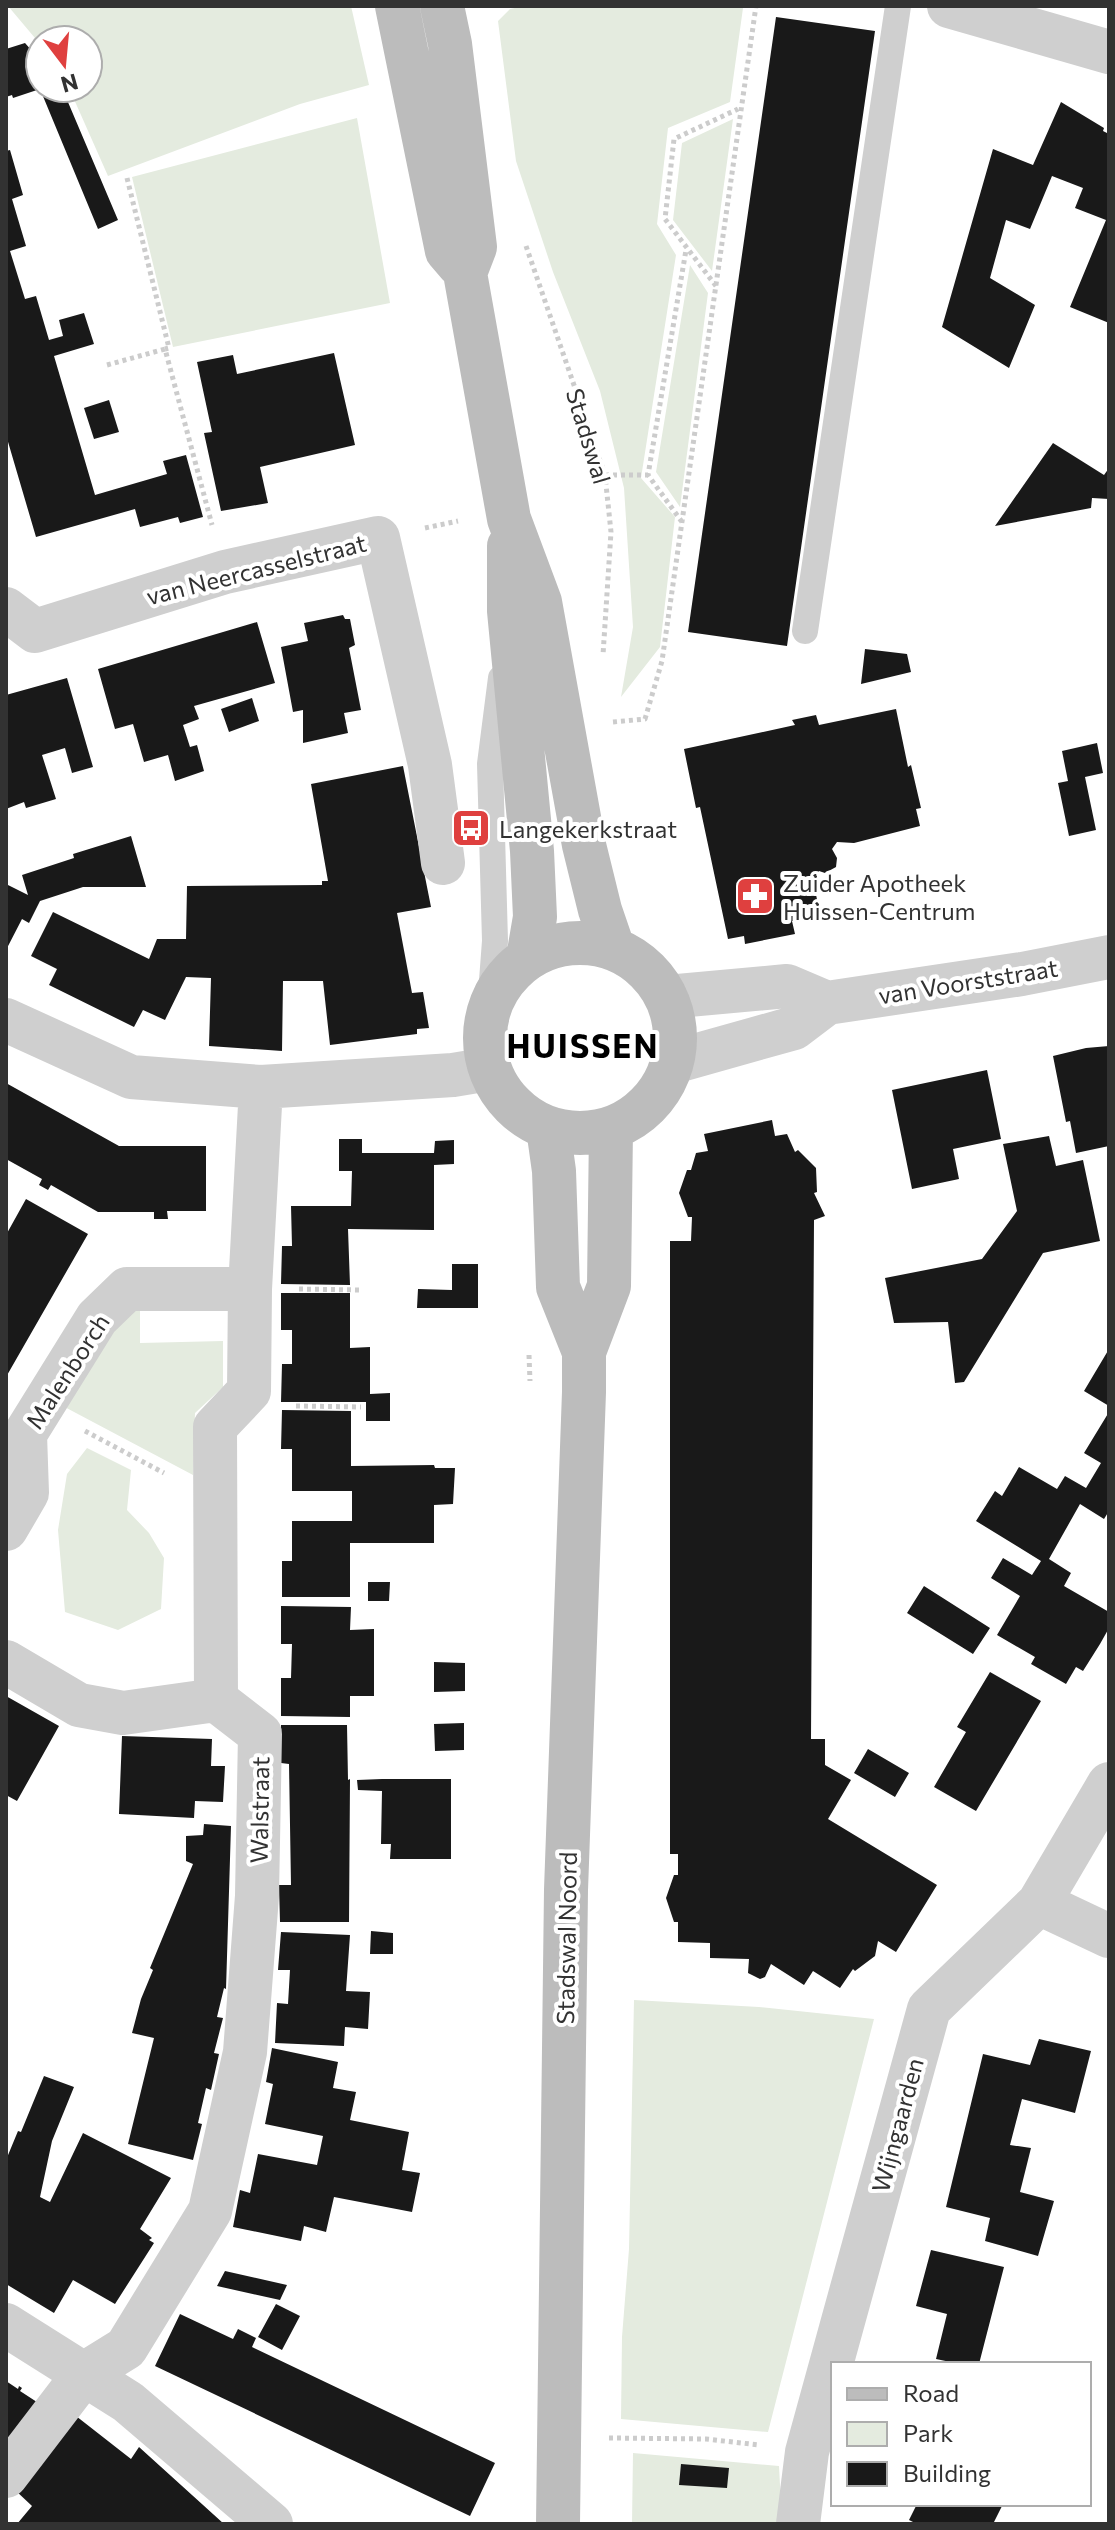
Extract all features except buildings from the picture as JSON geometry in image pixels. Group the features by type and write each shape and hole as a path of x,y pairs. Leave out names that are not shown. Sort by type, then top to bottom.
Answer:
{"main road":[{"path":"397,6 447,251 465,273 509,519 509,611 532,851 535,917 528,958"},
{"path":"442,6 450,44 475,247 465,273"},
{"path":"509,519 540,602 584,845 613,948"},
{"path":"569,943 592,943 613,948 644,967 667,997 676,1028 673,1062 661,1091 639,1113 611,1129 569,1133 548,1128 523,1114 503,1094 489,1069 485,1038 490,1007 505,979 528,958 548,948 569,943"},
{"name":"Stadswal Noord","path":"548,1128 554,1171 558,1287 584,1352"},
{"name":"Stadswal Noord","path":"558,2524 566,1890 584,1352 609,1286 611,1129"}],"street":[{"path":"949,6 1109,52"},
{"name":"van Neercasselstraat","path":"6,609 35,631 225,572 378,538 430,765 443,863"},
{"name":"van Voorststraat","path":"673,1062 794,1028 827,1003 1022,974 1109,957"},
{"path":"667,997 787,986 827,1003"},
{"path":"6,1020 131,1077 261,1087 453,1075 489,1069"},
{"path":"6,1662 79,1705 123,1713 216,1700 215,1427 249,1391 250,1289 261,1087"},
{"name":"Malenborch","path":"6,1529 27,1493 25,1434 97,1318 127,1289 250,1289"},
{"name":"Walstraat","path":"84,2374 126,2348 210,2211 245,2052 257,1896 260,1734 216,1700"},
{"name":"Wijngaarden","path":"832,2362 929,2009 1039,1903 1109,1784"},
{"path":"1039,1903 1109,1936"},
{"path":"6,2325 128,2402 271,2524"},
{"name":"Wijngaarden","path":"798,2524 807,2452 831,2365"},
{"path":"6,2476 84,2374"}],"lane":[{"path":"805,631 898,6"},
{"path":"490,1007 495,941 490,764 509,611"}],"path":[{"path":"599,723 645,719 662,661 756,6"},
{"path":"716,286 665,219 674,139 739,108"},
{"path":"107,365 169,348 127,178"},
{"name":"Stadswal","path":"522,233 605,475 611,532 603,659"},
{"path":"682,522 648,475 686,250"},
{"path":"165,349 225,572"},
{"path":"605,475 648,475"},
{"path":"250,1289 359,1290"},
{"path":"41,1408 214,1498"},
{"path":"609,2438 706,2439 807,2452"}],"green space":[{"path":"8,6 351,6 369,85 300,104 108,176 76,104 104,104 104,24 24,25"},
{"path":"524,6 743,8 730,102 668,128 657,224 676,255 641,478 675,517 660,647 621,697 633,627 624,488 600,391 553,272 516,161 498,21 510,9"},
{"path":"357,118 390,303 173,347 132,177"},
{"path":"733,119 712,271 673,220 682,143"},
{"path":"690,265 708,293 680,507 656,472"},
{"path":"140,1308 140,1343 223,1341 223,1387 195,1413 193,1475 59,1404 105,1327"},
{"path":"87,1448 131,1470 127,1510 149,1533 164,1558 161,1609 118,1630 65,1612 58,1530 67,1474"},
{"path":"634,2000 759,2007 874,2019 768,2432 621,2419 622,2337 629,2249"},
{"path":"633,2453 779,2466 782,2524 632,2524"}],"place":[{"name":"Langekerkstraat","path":"471,828"},
{"name":"Zuider Apotheek Huissen-Centrum","path":"755,896"}],"district":[{"name":"HUISSEN","path":"583,1045"}]}
